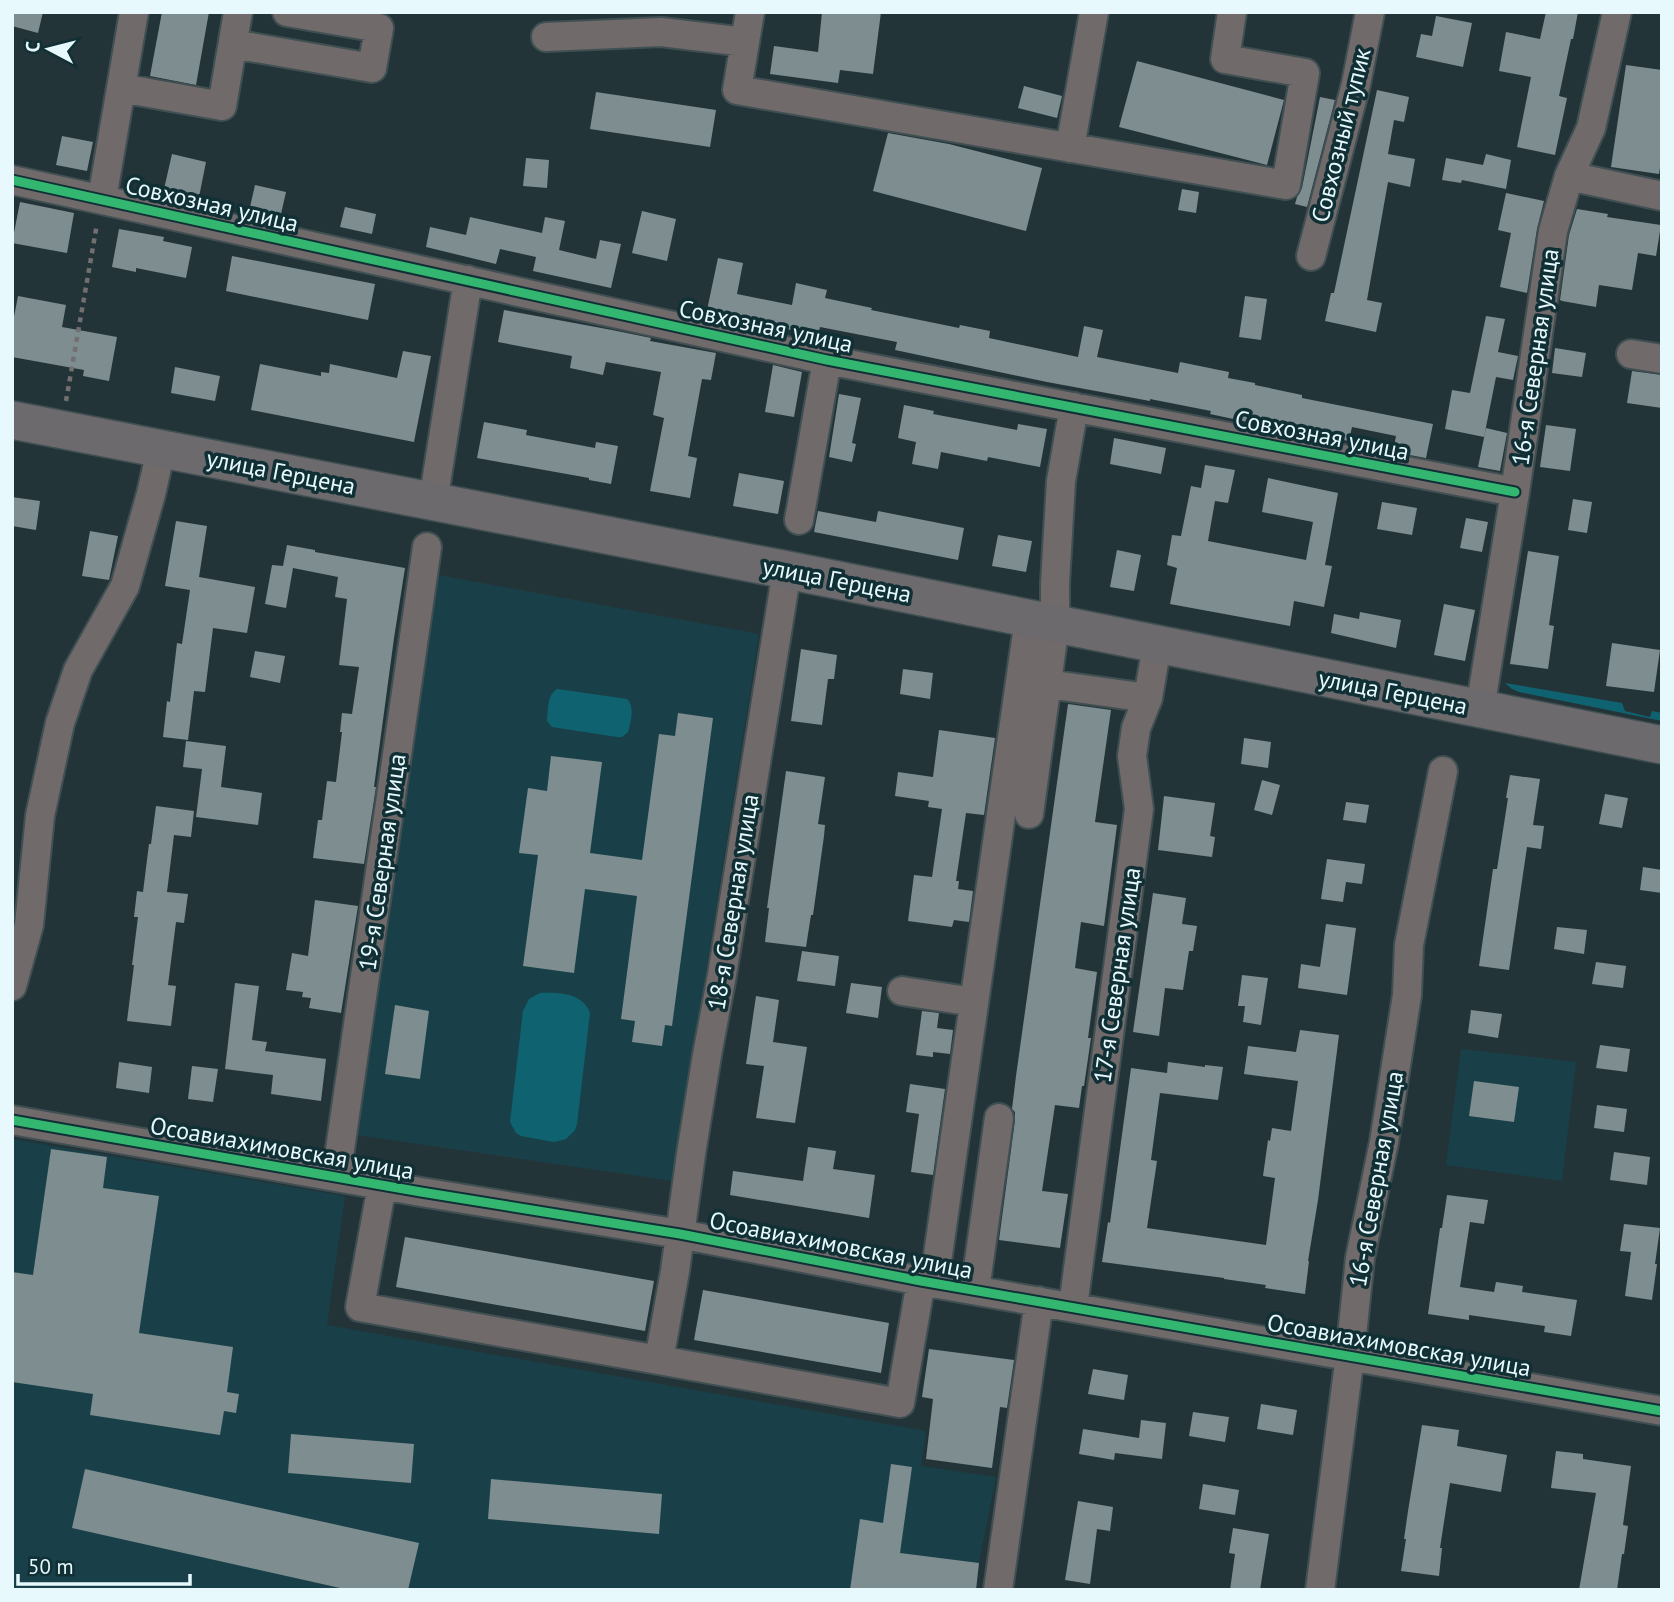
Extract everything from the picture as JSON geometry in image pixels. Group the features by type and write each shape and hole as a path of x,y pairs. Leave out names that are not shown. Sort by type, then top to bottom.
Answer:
{"main road":[{"name":"улица Герцена","path":"12,420 788,570 1662,745"}],"street":[{"path":"102,199 134,12"},
{"path":"121,88 222,106 238,12"},
{"path":"233,44 372,68 379,29 287,12"},
{"path":"750,12 737,90 1286,185 1305,73 1225,59 1233,12"},
{"path":"1070,148 1094,12"},
{"name":"Совхозный тупик","path":"1311,257 1356,85 1370,12"},
{"name":"16-я Северная улица","path":"1480,709 1553,231 1569,176 1591,128 1617,12"},
{"path":"546,37 661,32 745,42"},
{"path":"1569,176 1662,196"},
{"name":"Совхозная улица","path":"12,180 827,360 1515,492"},
{"path":"433,502 468,280"},
{"path":"1631,354 1662,359"},
{"path":"799,520 827,360"},
{"path":"382,1185 360,1307 900,1403 928,1282 974,1002 1042,622 1055,584 1061,481 1074,407"},
{"path":"12,986 29,925 40,816 60,723 78,670 125,586 161,450"},
{"name":"19-я Северная улица","path":"336,1177 427,547"},
{"name":"18-я Северная улица","path":"659,1360 788,570"},
{"path":"1029,814 1047,684 1042,622"},
{"name":"17-я Северная улица","path":"1073,1307 1139,809 1132,757 1136,728 1148,698 1157,645"},
{"path":"1047,684 1148,698"},
{"name":"16-я Северная улица","path":"1320,1590 1360,1258 1384,1142 1407,995 1409,945 1443,771"},
{"path":"902,992 974,1002"},
{"path":"975,1290 999,1118"},
{"name":"Осоавиахимовская улица","path":"12,1121 680,1234 928,1282 1662,1411"},
{"path":"998,1590 1039,1301"}],"path":[{"path":"61,430 102,199"}],"shaded area":[{"path":"433,574 759,634 673,1181 356,1135"},
{"path":"1505,683 1622,703 1625,711 1650,717 1652,711 1662,713 1662,721 1519,692"},
{"path":"557,689 627,699 632,710 628,732 617,737 552,727 547,721 548,708 551,695"},
{"path":"540,993 570,995 582,1001 590,1013 577,1124 566,1139 554,1142 521,1136 510,1122 523,1011 529,999"},
{"path":"1461,1049 1576,1062 1562,1181 1446,1165"},
{"path":"12,1139 345,1196 327,1325 926,1431 921,1466 996,1477 976,1590 12,1590"}],"building":[{"path":"12,12 43,12 38,33 12,26"},
{"path":"162,12 209,12 196,85 150,76"},
{"path":"822,12 881,12 873,74 840,70 838,83 770,74 774,46 818,52"},
{"path":"1546,12 1578,12 1559,96 1567,98 1555,155 1517,147 1531,77 1499,71 1506,32 1540,39"},
{"path":"1436,16 1472,23 1463,67 1416,57 1421,34 1432,36"},
{"path":"1137,61 1284,100 1267,165 1119,127"},
{"path":"1626,65 1662,70 1662,154 1659,174 1611,167"},
{"path":"1024,86 1062,96 1057,118 1018,108"},
{"path":"1377,90 1409,97 1404,122 1394,120 1388,154 1415,159 1410,187 1388,182 1367,300 1382,303 1376,332 1325,321 1331,293 1334,293"},
{"path":"596,92 716,110 710,147 590,129"},
{"path":"1320,97 1335,100 1307,207 1295,204 1302,188"},
{"path":"888,133 949,144 1042,168 1026,231 873,191"},
{"path":"62,136 93,142 87,171 56,165"},
{"path":"172,154 206,162 199,197 164,189"},
{"path":"1486,154 1511,160 1506,189 1462,180 1461,183 1442,180 1446,158 1483,165"},
{"path":"526,158 549,160 547,188 523,186"},
{"path":"255,185 286,192 281,214 250,207"},
{"path":"1182,189 1199,192 1196,213 1178,210"},
{"path":"1506,193 1544,201 1527,293 1500,287 1511,233 1498,230"},
{"path":"20,202 74,213 67,253 12,243"},
{"path":"345,207 376,214 372,234 340,227"},
{"path":"1577,209 1608,214 1607,217 1661,225 1656,256 1638,253 1632,290 1599,285 1596,307 1560,300 1569,235"},
{"path":"642,211 676,219 667,261 632,253"},
{"path":"470,217 542,233 545,217 565,221 559,250 596,259 600,240 621,244 611,288 533,271 536,257 500,249 496,264 426,247 430,227 466,235"},
{"path":"119,229 164,237 163,241 192,247 186,278 136,268 136,272 112,267"},
{"path":"232,256 375,284 368,320 226,291"},
{"path":"718,258 743,263 737,294 792,305 796,283 827,290 825,298 959,328 960,325 990,331 989,338 1078,357 1084,326 1103,330 1097,357 1178,373 1180,362 1229,372 1228,378 1302,395 1302,398 1433,424 1426,458 1393,452 1396,436 1352,427 1349,441 1295,432 1210,414 1211,411 1047,382 895,350 897,342 820,327 818,335 707,310"},
{"path":"18,296 66,305 62,327 117,337 109,381 83,376 84,370 12,357 12,327"},
{"path":"1245,296 1267,299 1261,340 1239,337"},
{"path":"504,310 716,353 711,380 702,379 688,456 697,458 690,498 650,491 664,418 653,415 661,372 606,362 603,375 570,368 572,356 498,342"},
{"path":"1486,316 1505,319 1498,352 1518,356 1513,380 1496,377 1484,437 1445,429 1452,390 1470,393"},
{"path":"1555,348 1586,353 1582,377 1552,373"},
{"path":"403,351 431,356 414,442 251,410 260,364 321,376 321,372 329,373 330,364 397,378"},
{"path":"773,365 802,372 794,417 765,412"},
{"path":"175,367 220,376 215,401 171,393"},
{"path":"1632,371 1662,375 1662,408 1627,403"},
{"path":"839,394 861,398 852,443 856,444 852,462 829,457"},
{"path":"904,405 934,411 933,414 1017,430 1018,424 1047,429 1040,467 941,452 938,469 912,464 916,442 898,438"},
{"path":"484,422 527,430 526,435 595,448 596,442 618,446 611,484 477,458"},
{"path":"1546,425 1576,429 1570,471 1540,467"},
{"path":"1486,428 1507,433 1500,471 1478,467"},
{"path":"1114,438 1166,448 1161,474 1110,464"},
{"path":"1205,465 1235,470 1228,503 1215,501 1208,541 1306,560 1313,522 1262,512 1268,478 1338,493 1325,565 1332,566 1324,607 1294,601 1290,626 1170,604 1177,568 1167,565 1172,535 1181,536 1191,486 1201,488"},
{"path":"739,473 784,481 778,514 733,506"},
{"path":"12,497 40,501 36,530 12,526"},
{"path":"1573,499 1592,502 1587,533 1568,530"},
{"path":"1382,502 1417,508 1412,535 1377,529"},
{"path":"818,511 876,522 878,511 964,528 958,560 814,532"},
{"path":"1466,518 1488,522 1482,552 1460,548"},
{"path":"176,521 207,526 199,577 255,587 247,633 213,628 205,692 194,691 188,740 163,737 177,643 182,644 190,590 165,586"},
{"path":"90,531 118,536 109,580 82,576"},
{"path":"998,535 1032,541 1026,572 992,566"},
{"path":"287,545 405,568 364,864 313,858 327,781 336,782 342,713 352,714 359,667 339,665 347,599 335,597 338,577 293,568 286,608 265,604 272,565 283,566"},
{"path":"1117,550 1141,555 1134,591 1110,587"},
{"path":"1528,551 1559,556 1549,625 1554,626 1548,669 1510,664"},
{"path":"1444,604 1475,610 1465,661 1434,655"},
{"path":"1360,612 1401,620 1396,648 1331,633 1334,614 1359,619"},
{"path":"1612,643 1660,650 1654,692 1606,686"},
{"path":"801,649 837,655 834,679 828,679 822,725 791,721"},
{"path":"255,651 285,656 280,683 250,677"},
{"path":"903,669 933,673 930,699 900,694"},
{"path":"1068,704 1111,710 1095,822 1117,825 1104,926 1081,922 1075,968 1097,972 1084,1086 1079,1108 1055,1105 1042,1191 1068,1194 1060,1248 999,1240 1015,1120 1015,1112 1012,1109 1016,1076"},
{"path":"678,713 713,718 672,1026 665,1025 662,1046 632,1042 635,1021 621,1019 637,896 585,889 574,973 523,966 538,855 519,853 528,788 547,791 551,756 602,762 590,853 642,860 659,734 675,736"},
{"path":"939,730 995,738 984,815 966,813 956,881 959,881 958,889 973,891 969,922 954,920 952,927 908,921 914,875 932,877 942,809 928,807 929,801 895,796 898,772 933,777"},
{"path":"1244,738 1271,742 1268,768 1241,764"},
{"path":"186,741 226,746 221,787 262,793 258,825 196,817 202,769 183,767"},
{"path":"786,771 825,777 818,824 825,825 824,836 806,947 765,942 767,908"},
{"path":"1510,775 1540,779 1533,825 1544,826 1541,849 1527,847 1509,970 1479,966 1493,869 1497,869"},
{"path":"1262,780 1280,785 1272,815 1254,810"},
{"path":"1605,794 1628,798 1622,828 1599,824"},
{"path":"1164,796 1215,803 1210,836 1215,837 1212,857 1158,850"},
{"path":"1346,802 1369,805 1366,823 1343,820"},
{"path":"156,806 194,811 191,837 174,835 167,892 188,894 184,923 176,922 168,985 176,986 171,1026 127,1021 138,917 134,917 137,891 143,892"},
{"path":"1327,859 1365,864 1362,884 1346,882 1343,902 1321,899"},
{"path":"1643,867 1662,870 1662,893 1640,890"},
{"path":"1153,893 1186,898 1182,924 1197,926 1193,951 1189,951 1183,990 1165,988 1159,1036 1133,1032"},
{"path":"315,900 358,906 341,1013 309,1008 311,998 302,997 303,992 286,990 292,953 308,956"},
{"path":"1326,924 1356,928 1347,995 1298,988 1301,964 1320,967"},
{"path":"1557,927 1587,930 1584,954 1554,949"},
{"path":"802,951 839,956 835,986 797,981"},
{"path":"1596,962 1626,966 1623,988 1592,984"},
{"path":"1242,975 1268,978 1261,1025 1243,1022 1245,1006 1238,1006"},
{"path":"235,983 259,986 252,1040 267,1042 265,1051 326,1059 321,1101 271,1094 273,1075 225,1069"},
{"path":"851,983 882,987 878,1018 846,1013"},
{"path":"756,996 779,1000 773,1042 807,1047 795,1123 756,1118 764,1066 746,1064"},
{"path":"395,1005 429,1011 420,1079 385,1074"},
{"path":"1471,1010 1502,1014 1498,1038 1468,1033"},
{"path":"922,1011 939,1013 937,1028 953,1030 950,1054 933,1052 933,1057 916,1055"},
{"path":"1300,1030 1339,1035 1305,1294 1224,1278 1102,1262 1108,1222 1110,1223 1131,1068 1167,1073 1168,1062 1223,1067 1218,1100 1160,1093 1151,1160 1157,1161 1147,1228 1266,1245 1275,1178 1263,1176 1268,1140 1270,1141 1272,1128 1291,1131 1298,1081 1244,1074 1248,1046 1296,1052"},
{"path":"1600,1045 1630,1049 1627,1072 1596,1068"},
{"path":"119,1062 152,1067 149,1093 116,1088"},
{"path":"192,1066 218,1069 213,1102 188,1099"},
{"path":"1474,1081 1519,1087 1514,1122 1469,1116"},
{"path":"910,1084 945,1089 933,1175 911,1172 919,1114 906,1112"},
{"path":"1597,1105 1627,1109 1624,1132 1594,1128"},
{"path":"808,1147 836,1151 833,1169 875,1175 869,1218 730,1195 733,1171 803,1181"},
{"path":"51,1149 107,1157 103,1188 159,1196 139,1333 233,1347 227,1392 239,1394 236,1413 224,1411 220,1435 90,1415 93,1394 12,1382 12,1272 33,1275"},
{"path":"1614,1152 1650,1157 1647,1185 1610,1180"},
{"path":"1447,1195 1488,1200 1484,1224 1470,1222 1460,1287 1494,1292 1496,1282 1523,1286 1522,1292 1577,1300 1571,1336 1544,1332 1545,1326 1469,1315 1469,1320 1428,1314"},
{"path":"1624,1224 1660,1228 1652,1300 1625,1296 1631,1252 1620,1251"},
{"path":"405,1237 654,1281 645,1331 396,1287"},
{"path":"703,1290 889,1323 881,1373 694,1340"},
{"path":"929,1349 1014,1360 1007,1408 1000,1407 992,1468 926,1459 933,1399 922,1397"},
{"path":"1093,1369 1128,1375 1124,1400 1088,1394"},
{"path":"1261,1404 1297,1410 1293,1435 1257,1429"},
{"path":"1193,1412 1229,1417 1225,1442 1189,1436"},
{"path":"1141,1420 1166,1423 1162,1459 1115,1453 1114,1460 1079,1454 1083,1429 1139,1438"},
{"path":"1422,1425 1459,1430 1457,1446 1507,1455 1501,1492 1450,1483 1440,1548 1439,1576 1401,1571"},
{"path":"291,1434 414,1444 411,1483 288,1473"},
{"path":"1556,1451 1583,1454 1583,1459 1631,1466 1623,1525 1628,1526 1617,1590 1579,1590 1596,1493 1551,1488"},
{"path":"891,1464 912,1467 900,1553 979,1563 976,1590 850,1590 860,1519 883,1523"},
{"path":"85,1469 419,1543 408,1590 349,1590 72,1528"},
{"path":"491,1479 662,1494 659,1534 488,1519"},
{"path":"1203,1484 1239,1490 1235,1515 1199,1509"},
{"path":"1078,1501 1113,1507 1110,1531 1097,1529 1090,1584 1065,1580"},
{"path":"1233,1528 1269,1534 1260,1590 1230,1590 1235,1554 1229,1553"}],"cycle path":[{"path":"12,180 827,360 1515,492"},
{"path":"12,1120 421,1192 680,1234 921,1281 1662,1411"}]}
